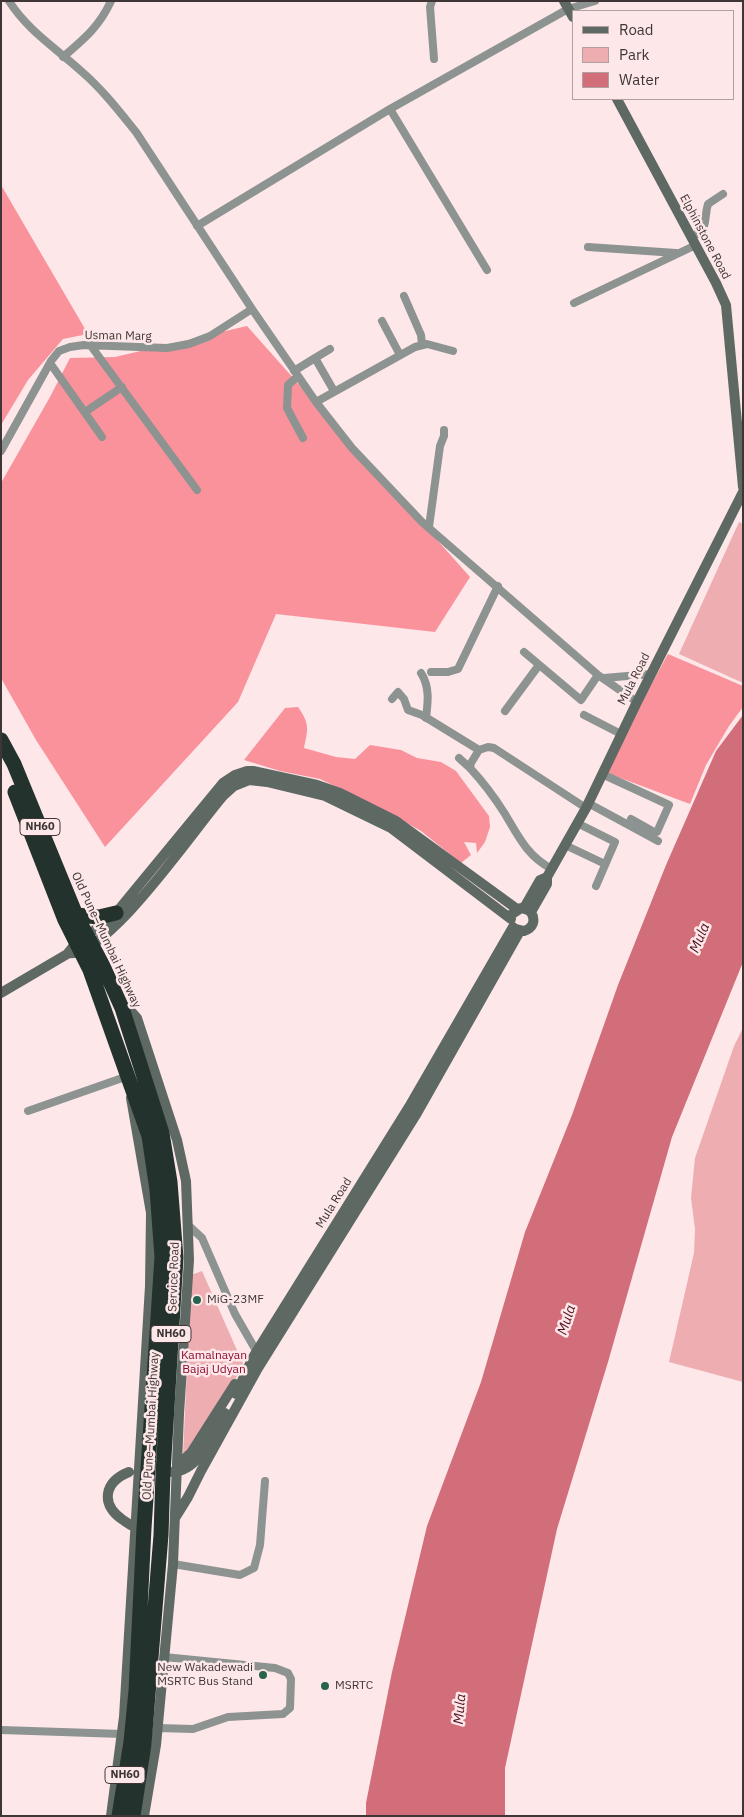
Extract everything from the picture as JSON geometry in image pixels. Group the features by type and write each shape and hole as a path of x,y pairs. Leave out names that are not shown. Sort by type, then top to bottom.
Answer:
{"highway":[{"name":"Old Pune–Mumbai Highway","path":"1,740 14,764 76,915 80,946 103,966 122,1008 162,1133 171,1188 176,1258 169,1472 161,1528 144,1744 133,1816"},
{"name":"Old Pune–Mumbai Highway","path":"1,760 90,970 130,1081 150,1145 157,1190 162,1258 140,1528 136,1691 131,1742 119,1816"},
{"path":"76,915 99,917 116,913"}],"street":[{"path":"9,1 22,19 82,72 125,119 252,310 316,402 352,448 429,528 601,677 637,702"},
{"path":"63,57 89,35 100,22 110,1"},
{"path":"432,1 430,7 434,59"},
{"path":"197,226 390,109 568,9 595,1"},
{"name":"Elphinstone Road","path":"618,100 694,241 726,306 743,487"},
{"path":"390,109 487,270"},
{"path":"574,303 678,254 694,241 704,228 708,204 723,194"},
{"path":"588,247 678,254"},
{"path":"404,296 421,334 422,344"},
{"name":"Usman Marg","path":"1,451 59,351 70,347 167,348 189,344 210,336 252,310"},
{"path":"382,321 400,355"},
{"path":"316,402 422,344 453,351"},
{"path":"92,346 196,490"},
{"path":"303,438 287,408 288,385 296,373 330,349"},
{"path":"315,358 334,391"},
{"path":"50,364 102,437"},
{"path":"84,412 122,387"},
{"path":"429,528 440,446 444,430"},
{"name":"Mula Road","path":"524,910 534,920 531,927 524,931 515,925 512,915 524,910 547,884 550,873 587,806 621,734 743,492"},
{"path":"431,672 448,672 458,669 498,586"},
{"path":"524,652 580,700 601,677 651,674"},
{"path":"506,711 539,665"},
{"path":"421,673 426,680 427,688 426,718"},
{"path":"392,699 398,692 404,699 408,710 426,718 479,750"},
{"path":"584,716 621,734"},
{"path":"470,768 479,750 488,747 494,748 587,806 658,841"},
{"path":"458,758 470,768 504,812 528,851 550,873"},
{"path":"80,946 116,913 217,789 229,778 247,771 268,773 328,788 383,814 524,910"},
{"path":"602,774 669,805 657,832 631,819"},
{"path":"1,993 116,926 138,903 228,790 249,780 267,782 325,796 391,828 515,925 417,1113 262,1362 174,1519 161,1528"},
{"path":"577,823 615,842 596,886"},
{"path":"565,845 605,864"},
{"name":"Mula Road","path":"169,1472 190,1466 198,1459 239,1389 257,1351 409,1106 515,925"},
{"name":"Service Road","path":"122,1008 129,1009 137,1018 177,1140 186,1181 189,1260 169,1472 174,1519 173,1564 157,1728 144,1816"},
{"path":"28,1111 130,1081"},
{"path":"188,1225 202,1238 235,1314 262,1362"},
{"path":"182,1461 191,1453 248,1368"},
{"path":"111,1816 122,1734 140,1528 120,1518 113,1511 108,1499 110,1485 115,1479 129,1472"},
{"path":"173,1564 240,1575 254,1568 261,1538 265,1481"},
{"path":"157,1728 193,1729 228,1717 283,1714 290,1708 291,1679 288,1673 275,1668 164,1657"},
{"path":"1,1730 122,1734"}],"green space":[{"path":"739,522 743,524 743,683 679,654"},
{"path":"743,1028 743,1382 669,1362 694,1253 695,1229 691,1198 695,1158 734,1046"},
{"name":"Kamalnayan Bajaj Udyan","path":"202,1271 244,1366 183,1456 191,1275"}],"shaded area":[{"path":"1,185 88,334 63,339 28,380 1,425"},
{"path":"247,326 470,577 435,632 276,614 238,702 105,847 36,740 1,678 1,483 70,358 115,357"},
{"path":"668,654 743,686 743,707 729,726 706,765 690,804 607,773 641,703"},
{"path":"298,707 305,718 307,727 304,748 336,757 355,759 370,745 401,750 417,758 441,762 456,771 489,816 490,827 485,842 477,853 476,843 464,842 471,855 461,863 421,831 380,808 320,779 280,771 244,760 285,708"}],"water":[{"name":"Mula","path":"743,715 743,962 672,1137 608,1362 557,1529 505,1768 505,1816 366,1816 366,1803 392,1672 427,1526 481,1382 525,1232 572,1115 618,985 666,865 716,751"}],"place":[{"name":"MiG-23MF","path":"197,1300"},
{"name":"New Wakadewadi MSRTC Bus Stand","path":"263,1675"},
{"name":"MSRTC","path":"325,1686"}]}
